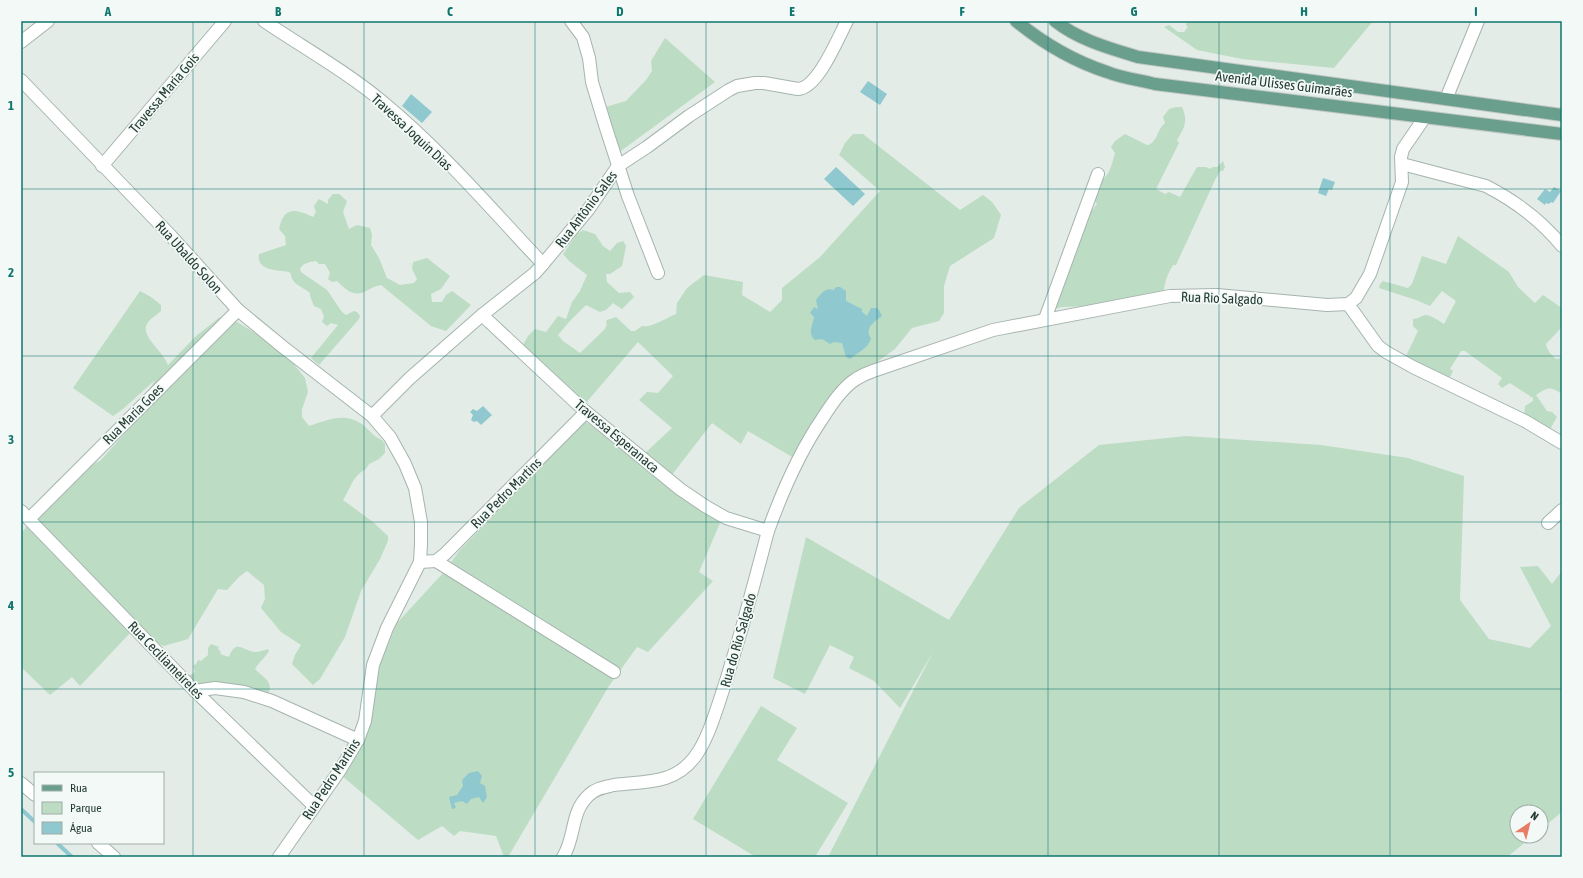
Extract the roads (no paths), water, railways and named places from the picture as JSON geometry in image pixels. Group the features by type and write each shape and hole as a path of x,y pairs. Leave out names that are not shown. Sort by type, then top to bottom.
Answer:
{"main road":[{"name":"Avenida Ulisses Guimarães","path":"1016,21 1060,52 1107,73 1155,84 1562,134"},
{"name":"Avenida Ulisses Guimarães","path":"1055,21 1067,30 1090,41 1138,57 1562,115"}],"street":[{"path":"21,42 48,21"},
{"name":"Travessa Maria Gois","path":"102,166 225,21"},
{"name":"Travessa Joquin Dias","path":"264,21 383,102 410,126 543,264"},
{"path":"571,21 582,37 590,58 592,82 618,166 628,196 658,272"},
{"name":"Rua Antônio Sales","path":"372,416 410,378 482,315 535,273 588,210 618,166 689,116 737,86 764,83 803,89 808,86 818,77 848,21"},
{"path":"1446,100 1478,21"},
{"name":"Rua Ubaldo Solon","path":"21,80 102,166 171,236 238,310 372,416"},
{"path":"1425,117 1403,149 1401,157 1402,182 1370,274 1356,298 1348,304 1375,342 1386,352 1525,421 1562,443"},
{"path":"1402,164 1486,186 1531,215 1554,236 1562,246"},
{"path":"1046,319 1098,174"},
{"name":"Rua Rio Salgado","path":"873,370 993,330 1170,296 1217,295 1326,305 1348,304"},
{"name":"Rua Maria Goes","path":"25,515 238,310"},
{"name":"Travessa Esperanaca","path":"482,315 586,412 690,497 726,518 768,531"},
{"name":"Rua do Rio Salgado","path":"563,857 568,848 574,820 580,805 589,794 601,788 666,779 682,770 694,758 707,734 718,706 736,650 768,531 790,474 810,436 841,392 856,379 873,370"},
{"name":"Rua Pedro Martins","path":"436,561 445,554 586,412"},
{"name":"Rua Pedro Martins","path":"279,857 340,770 358,740 365,721 373,665 387,628 420,562 422,544 421,522 415,488 405,464 390,437 372,416"},
{"path":"1548,523 1562,510"},
{"name":"Rua Ceciliameireles","path":"25,515 195,692 314,806"},
{"path":"420,562 436,561 614,672"},
{"path":"195,692 215,688 244,692 272,702 358,740"},
{"path":"21,783 34,794"},
{"path":"99,844 114,857"}],"water":[{"path":"868,81 887,94 880,105 860,92"},
{"path":"411,94 432,112 422,123 402,106"},
{"path":"836,167 865,194 853,206 824,179"},
{"path":"1323,178 1335,182 1332,190 1329,189 1326,196 1318,193"},
{"path":"1554,187 1561,191 1553,203 1546,203 1545,205 1537,199 1545,189 1550,192"},
{"path":"836,287 840,287 846,291 846,301 862,309 862,312 867,316 871,308 877,308 882,316 869,328 871,338 868,345 850,359 846,357 842,343 834,342 830,344 822,339 815,340 811,335 814,317 810,313 814,307 818,309 816,300 826,290 834,290"},
{"path":"483,406 492,415 481,425 477,421 474,422 471,420 473,415 470,412 473,409 477,411"},
{"path":"478,771 482,776 480,783 485,786 487,797 483,803 479,797 471,799 467,804 462,801 454,803 456,808 452,809 449,797 457,795 463,786 462,780 469,773"}],"waterway":[{"path":"21,809 34,821"},
{"path":"58,844 72,857"}]}
